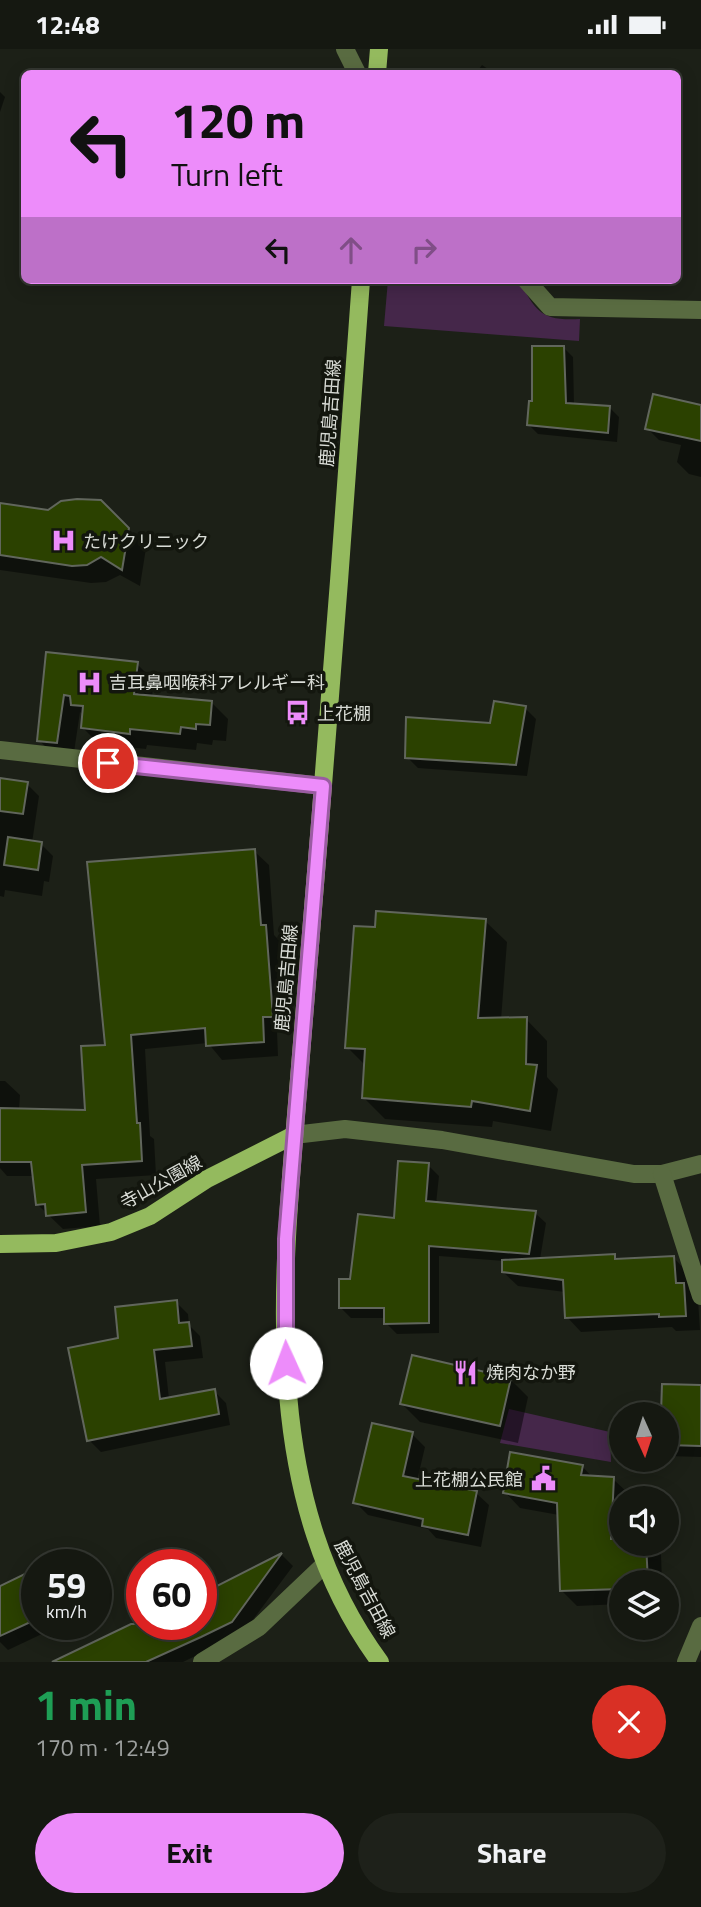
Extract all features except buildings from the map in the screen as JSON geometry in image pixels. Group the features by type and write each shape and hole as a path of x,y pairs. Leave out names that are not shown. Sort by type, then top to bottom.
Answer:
{"main road":[{"path":"377,70 379,49"},
{"name":"鹿児島吉田線","path":"361,284 285,1258 285,1342 289,1406 311,1525 324,1565 352,1618 380,1662"},
{"name":"寺山公園線","path":"0,1244 56,1243 111,1232 149,1216 207,1179 294,1135"}],"street":[{"path":"345,49 356,70"},
{"path":"530,284 550,307 701,310"},
{"path":"0,750 323,786"},
{"path":"294,1135 345,1129 442,1140 634,1174 662,1174 701,1164"},
{"path":"662,1174 701,1296"},
{"path":"202,1662 259,1627 324,1565"},
{"path":"687,1662 701,1626"}],"shaded area":[{"path":"388,284 521,284 541,312 556,318 580,319 579,341 384,326"},
{"path":"509,1409 609,1432 609,1462 500,1443"}],"place":[{"name":"たけクリニック","path":"63,541"},
{"name":"吉耳鼻咽喉科アレルギー科","path":"89,682"},
{"name":"上花棚","path":"297,713"},
{"name":"焼肉なか野","path":"466,1372"},
{"name":"上花棚公民館","path":"543,1479"}],"route":[{"path":"108,763 323,786 286,1239 286,1363"}]}
